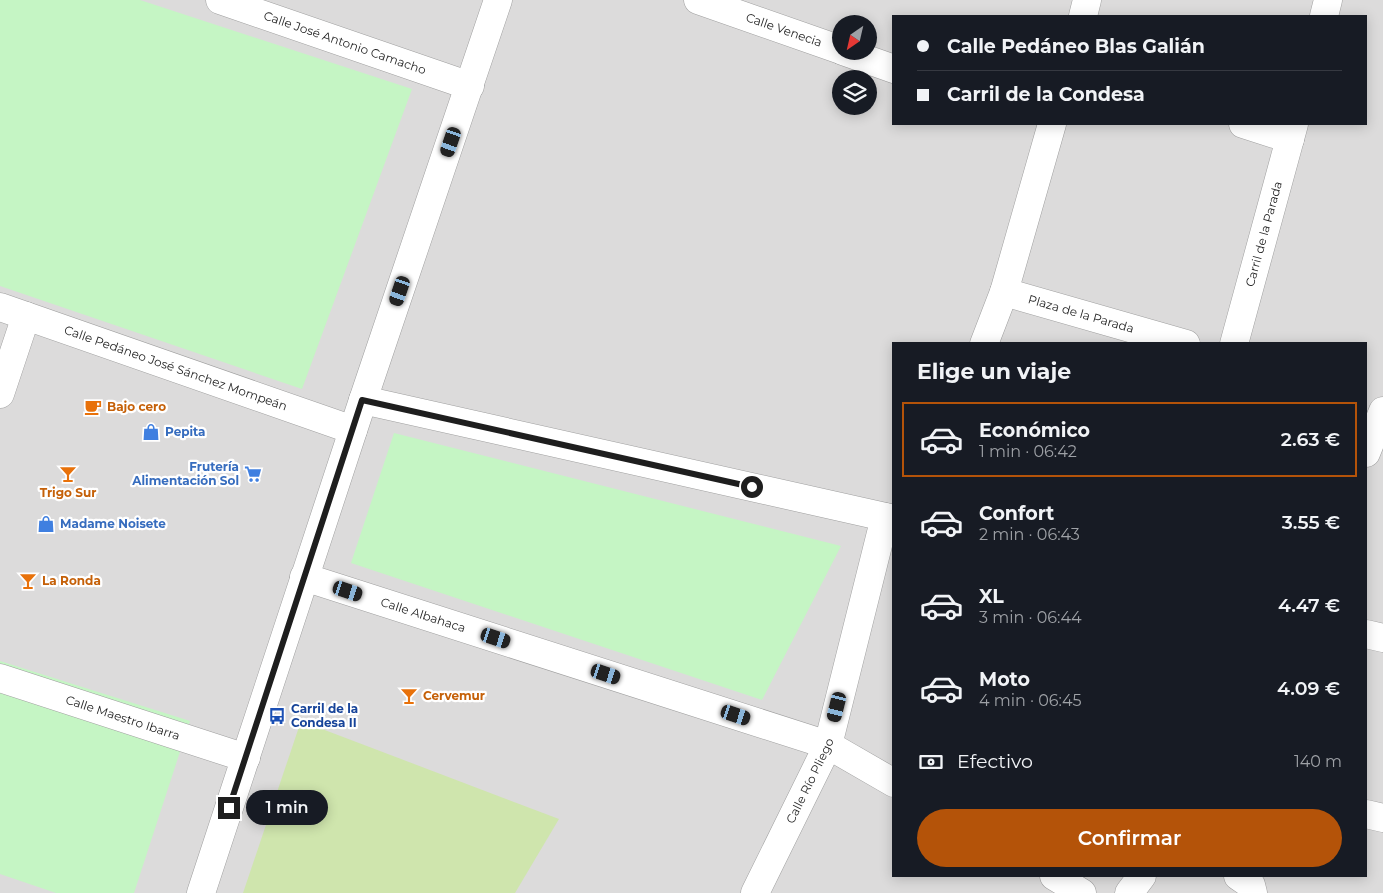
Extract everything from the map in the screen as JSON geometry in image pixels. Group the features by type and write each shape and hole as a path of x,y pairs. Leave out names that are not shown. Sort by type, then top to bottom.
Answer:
{"street":[{"name":"Calle José Antonio Camacho","path":"220,0 470,86"},
{"path":"201,893 362,400 498,0"},
{"name":"Calle Venecia","path":"698,0 832,47"},
{"path":"1083,15 1088,0"},
{"path":"1324,15 1328,0"},
{"name":"Calle Venecia","path":"868,60 892,68"},
{"path":"985,342 1004,292 1051,125"},
{"path":"1250,125 1292,131"},
{"name":"Carril de la Parada","path":"1235,342 1292,131"},
{"name":"Plaza de la Parada","path":"1004,292 1179,342"},
{"name":"Calle Pedáneo José Sánchez Mompeán","path":"0,307 353,430"},
{"path":"0,394 26,316"},
{"path":"362,400 889,518"},
{"path":"1367,451 1383,411"},
{"name":"Calle Río Pliego","path":"755,893 828,745 889,518"},
{"name":"Calle Albahaca","path":"304,577 828,745 892,782"},
{"path":"1367,634 1383,638"},
{"name":"Calle Maestro Ibarra","path":"0,678 246,758"},
{"path":"1367,814 1383,818"},
{"path":"1056,877 1082,893"},
{"path":"1129,893 1141,877"},
{"path":"1239,877 1251,885 1253,893"}],"shaded area":[{"path":"0,0 1383,0 1383,893 0,893"}],"green space":[{"path":"0,0 140,0 412,89 302,389 0,286"},
{"path":"394,433 841,546 762,700 351,563"},
{"path":"0,661 190,721 134,893 56,893 0,874"},
{"path":"301,721 559,819 515,893 243,893"}],"place":[{"name":"Bajo cero","path":"93,407"},
{"name":"Pepita","path":"151,432"},
{"name":"Trigo Sur","path":"68,474"},
{"name":"Frutería Alimentación Sol","path":"253,474"},
{"name":"Madame Noisete","path":"46,524"},
{"name":"La Ronda","path":"28,581"},
{"name":"Cervemur","path":"409,696"},
{"name":"Carril de la Condesa II","path":"277,716"}],"route":[{"path":"229,808 362,400 752,487"}]}
